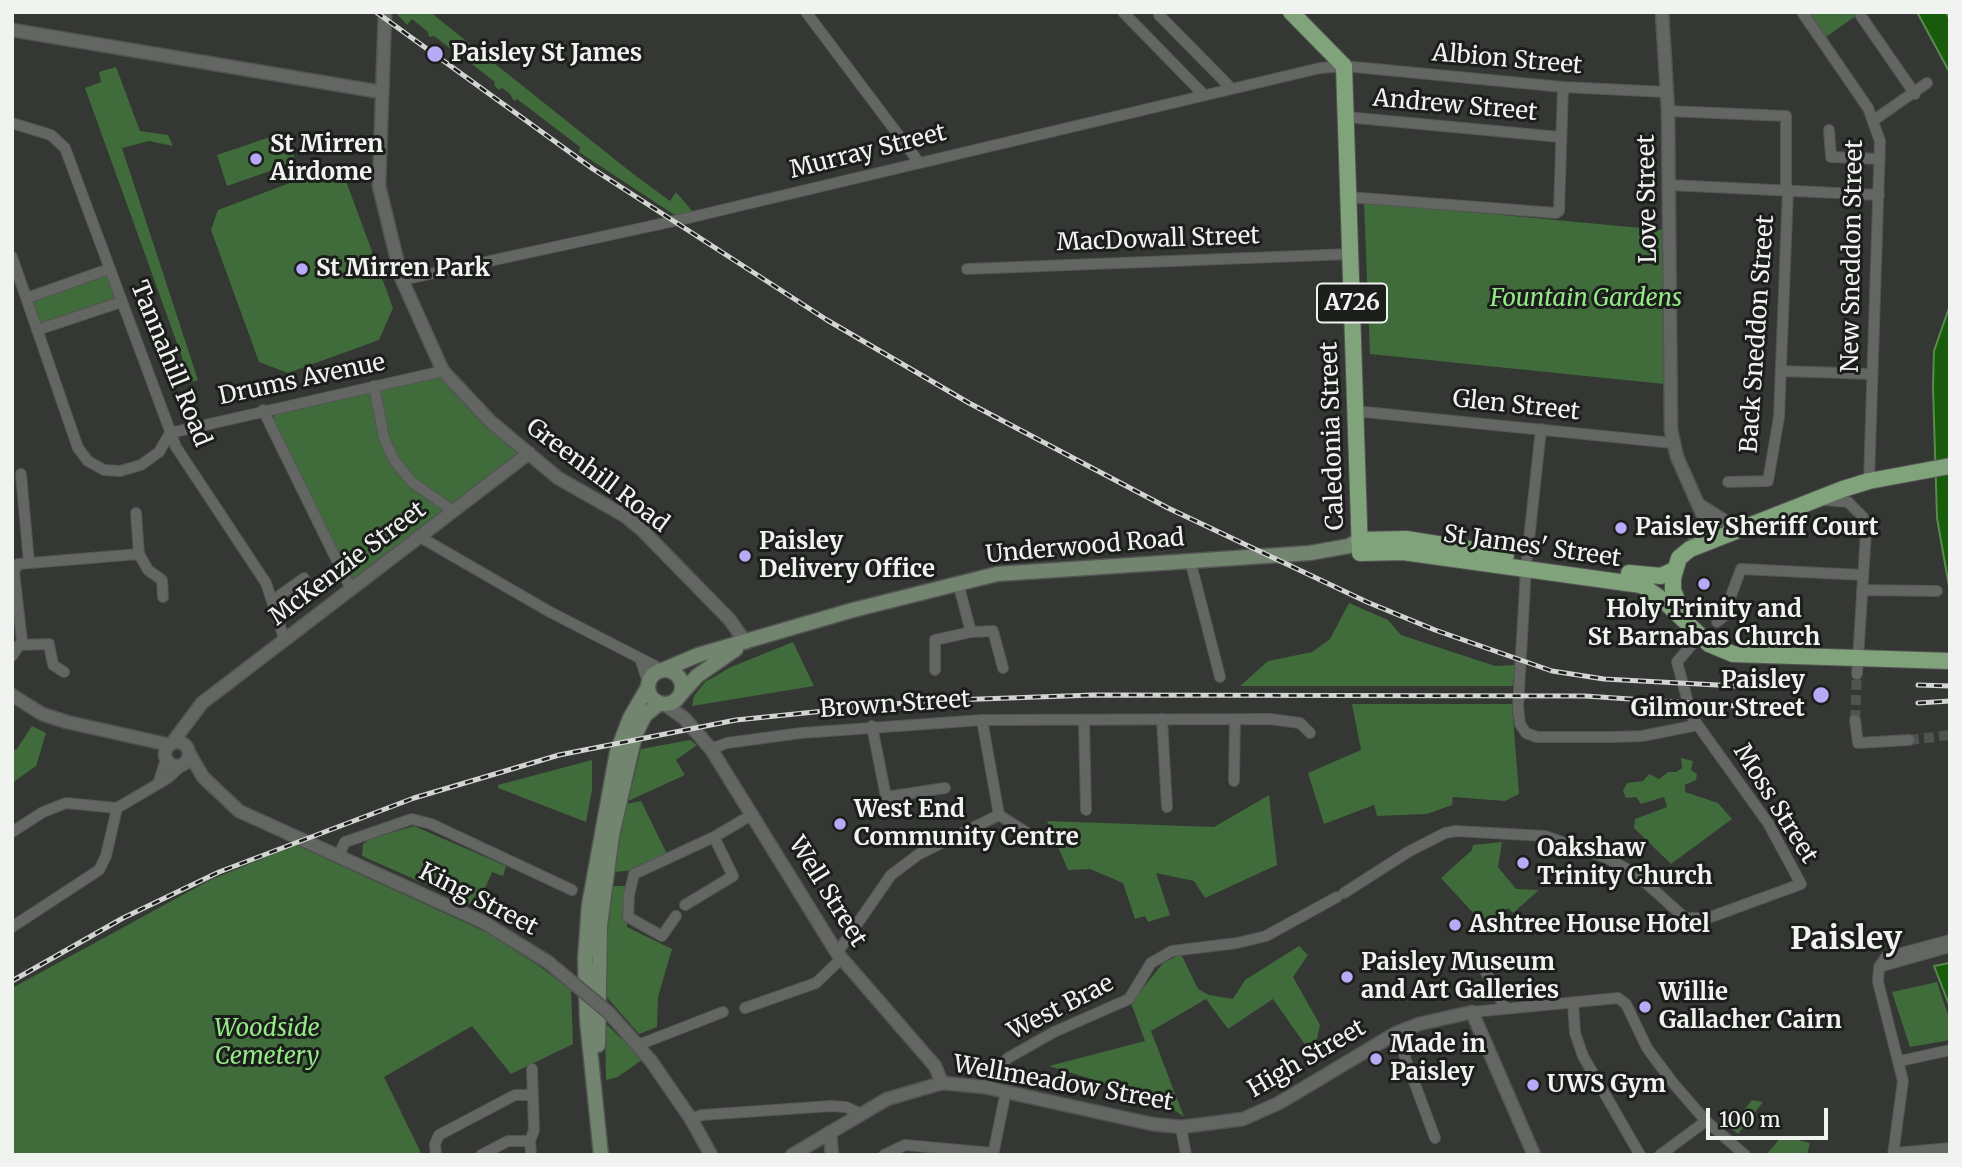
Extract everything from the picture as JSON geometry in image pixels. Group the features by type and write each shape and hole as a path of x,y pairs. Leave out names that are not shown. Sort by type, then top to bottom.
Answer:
{"main road":[{"path":"1291,12 1344,66"},
{"name":"Caledonia Street","path":"1344,66 1360,546"},
{"path":"1685,621 1673,590 1674,570 1679,558 1690,549 1749,524 1869,481 1950,466"},
{"name":"St James' Street","path":"1360,546 1406,539 1640,585 1655,593 1699,636 1719,650 1733,654 1858,666 1950,661"},
{"name":"Underwood Road","path":"664,670 698,655 747,643 853,610 997,574 1310,553 1360,546"},
{"name":"St James' Street","path":"1526,563 1645,576 1661,576 1674,570"},
{"name":"Underwood Road","path":"679,696 712,665 747,643"},
{"path":"601,1155 587,1020 585,958 589,905 617,752 630,718 652,675 664,670 671,671 681,680 679,696 649,710 641,722 628,761 612,835 600,925 598,1048 610,1155"},
{"path":"648,685 651,697 662,704"}],"street":[{"name":"Greenhill Road","path":"385,12 379,186 402,280 443,371 490,421 558,478 625,516 643,531 730,620 747,643"},
{"path":"806,12 918,161"},
{"path":"1123,12 1202,93"},
{"name":"Love Street","path":"1662,12 1668,111 1673,443 1685,478 1701,505"},
{"name":"New Sneddon Street","path":"1802,12 1874,120 1880,141 1869,481"},
{"path":"1159,15 1230,87"},
{"path":"1861,16 1915,94"},
{"path":"12,30 382,92"},
{"name":"Murray Street","path":"402,280 688,218 1202,93 1320,68 1344,66"},
{"name":"Albion Street","path":"1344,66 1563,87 1666,93"},
{"path":"1874,120 1915,94 1927,83"},
{"path":"1348,197 1556,213 1559,211 1563,87"},
{"name":"Back Sneddon Street","path":"1668,111 1786,117 1787,189 1779,417 1768,481 1728,482"},
{"name":"Andrew Street","path":"1346,117 1560,137"},
{"name":"Tannahill Road","path":"12,123 51,135 65,148 170,433 266,583 284,638"},
{"path":"1829,130 1831,157 1880,159"},
{"path":"1669,185 1879,195"},
{"name":"MacDowall Street","path":"967,269 1350,254"},
{"path":"12,257 78,448 88,461 104,470 120,471 141,465 159,452 170,433"},
{"path":"27,298 108,269"},
{"path":"37,330 121,302"},
{"name":"Drums Avenue","path":"170,433 443,371"},
{"path":"1782,371 1871,373"},
{"path":"374,386 384,438 394,460 412,482 453,511"},
{"path":"263,410 351,590"},
{"name":"Glen Street","path":"1355,411 1673,443"},
{"path":"1541,429 1526,563 1518,707 1520,724 1526,733 1537,737 1643,736 1698,725"},
{"name":"McKenzie Street","path":"168,751 202,703 529,453"},
{"path":"21,474 16,486 29,563"},
{"path":"1813,501 1840,500 1854,505 1863,517 1866,532 1858,666"},
{"path":"1701,505 1718,519 1749,524"},
{"path":"1690,549 1705,524 1701,505"},
{"path":"136,513 139,554 148,570 162,580 163,597"},
{"path":"420,537 641,661 664,670"},
{"path":"12,656 19,646 22,628 14,590 14,572 18,564 139,554"},
{"path":"1190,560 1220,677"},
{"path":"1717,622 1723,617 1741,569 1863,575"},
{"path":"272,601 304,578"},
{"path":"958,583 971,632"},
{"path":"1863,590 1937,591"},
{"path":"936,670 935,640 971,632 993,631 1003,668"},
{"name":"Moss Street","path":"1151,963 1172,951 1237,943 1266,936 1446,833 1506,832 1545,836 1608,858 1636,874 1685,918 1708,918 1801,884 1768,823 1692,717 1677,662 1699,636"},
{"path":"19,646 49,644 53,665 64,672"},
{"path":"641,661 648,685"},
{"path":"12,695 42,714 168,751"},
{"name":"Well Street","path":"679,696 684,718"},
{"name":"Well Street","path":"662,704 684,718 711,749 839,955 935,1066 942,1083"},
{"path":"12,832 43,812 66,803 117,808 158,784 185,758 196,712"},
{"path":"1162,719 1167,807"},
{"path":"1234,781 1235,719"},
{"name":"Brown Street","path":"711,749 727,743 872,726 982,720 1270,719 1300,723 1310,733"},
{"path":"982,720 999,815 1040,841"},
{"path":"1084,720 1086,810"},
{"path":"1855,720 1858,743 1909,740"},
{"path":"872,726 886,797 945,788"},
{"path":"158,784 168,751 180,743 185,758"},
{"path":"168,751 172,765 185,758"},
{"name":"King Street","path":"185,758 239,811 339,854 494,928 548,962 608,1012 638,1045 691,1119 711,1155"},
{"path":"12,927 99,870 106,856 117,808"},
{"path":"676,916 662,936 628,917 634,874 714,837 753,814"},
{"path":"745,1008 816,983 839,955 891,875 919,854 999,815"},
{"path":"339,854 345,842 412,819 431,824 572,890"},
{"path":"685,905 733,876 714,837"},
{"path":"1950,940 1886,957 1879,967 1878,982 1903,1081 1894,1154 1950,1148"},
{"path":"1879,967 1950,947"},
{"name":"West Brae","path":"984,1087 1008,1058 1054,1032 1129,999 1151,963"},
{"path":"1482,965 1505,1008"},
{"name":"High Street","path":"1181,1126 1243,1119 1290,1097 1396,1033 1419,1024 1472,1012 1618,998 1626,1004 1647,1048 1706,1121"},
{"path":"1573,1003 1575,1033 1583,1056 1640,1155"},
{"path":"638,1045 723,1012"},
{"path":"1472,1012 1534,1155"},
{"path":"1396,1033 1435,1138"},
{"path":"1900,1061 1950,1050"},
{"path":"531,1155 530,1141 534,1130 532,1069"},
{"name":"Wellmeadow Street","path":"792,1155 859,1112 915,1089 942,1083 984,1087 1112,1116 1181,1126"},
{"path":"884,1155 905,1144 993,1154 1006,1091"},
{"path":"436,1155 435,1144 439,1135 515,1095 533,1095"},
{"path":"691,1119 702,1115 831,1106 846,1107 859,1112"},
{"path":"1660,1155 1706,1121 1745,1155"},
{"path":"1181,1126 1186,1155"},
{"path":"830,1132 832,1155"},
{"path":"481,1155 508,1141 530,1141"}],"green space":[{"path":"395,12 430,12 632,173 670,201 676,192 693,212 676,216 579,152 580,147 517,99 514,101 502,88 499,90 494,85 495,82 460,55 455,58 451,56 455,52 434,36 429,37 428,32 412,19 407,25"},
{"path":"1809,12 1861,12 1826,37"},
{"path":"116,67 140,131 168,135 173,146 149,141 122,148 198,380 191,382 85,88 101,82 99,72"},
{"name":"St Mirren Airdome","path":"285,132 296,162 227,186 217,155"},
{"name":"St Mirren Park","path":"327,169 346,181 393,308 379,340 288,373 259,362 211,230 218,210"},
{"name":"Fountain Gardens","path":"1364,202 1662,230 1664,384 1370,354"},
{"path":"106,273 116,300 40,326 31,300"},
{"path":"442,374 453,393 523,453 352,582 273,419 275,411"},
{"path":"1349,603 1388,620 1401,635 1495,666 1515,665 1513,686 1240,686 1268,661 1312,652 1330,639"},
{"path":"793,642 814,686 692,706 694,696 705,682 731,667"},
{"path":"1352,704 1512,704 1519,794 1505,801 1453,797 1452,805 1427,814 1377,816 1374,805 1324,824 1308,773 1361,750"},
{"path":"32,726 46,733 36,766 12,783 12,749 16,750"},
{"path":"690,740 697,745 676,760 685,775 628,801 641,749"},
{"path":"1681,758 1693,761 1691,770 1697,774 1696,780 1685,785 1685,792 1718,803 1732,819 1671,864 1634,828 1635,819 1667,807 1664,797 1641,804 1636,797 1626,798 1623,791 1627,783 1643,781 1649,774 1659,779 1668,772 1676,772 1682,768"},
{"path":"592,760 592,790 586,822 498,788 498,785"},
{"path":"1269,795 1277,865 1205,898 1194,881 1156,873 1170,915 1148,922 1145,916 1135,919 1123,883 1090,869 1068,870 1047,821 1214,827"},
{"path":"641,801 667,854 636,870 613,872 626,804"},
{"path":"414,826 506,866 503,876 492,872 477,907 362,856 363,844 370,839"},
{"path":"1502,842 1498,867 1516,889 1539,890 1513,913 1508,908 1486,927 1441,878 1472,850 1473,845"},
{"name":"Woodside Cemetery","path":"296,845 488,933 542,968 571,990 573,1044 511,1074 472,1026 384,1077 422,1155 12,1155 12,988 210,880"},
{"path":"610,886 627,886 627,927 672,949 658,997 657,1027 639,1034 605,995"},
{"path":"1299,946 1308,955 1293,977 1320,1025 1313,1056 1273,999 1228,1029 1206,999 1151,1031 1184,1117 1162,1101 1049,1066 1145,1041 1131,1003 1163,963 1181,954 1198,989 1209,995 1233,999 1245,980"},
{"path":"1937,982 1950,1021 1950,1040 1910,1047 1892,992"},
{"path":"605,1023 643,1059 618,1077 606,1080"},
{"path":"1752,1100 1763,1102 1738,1134 1730,1128"},
{"path":"1782,1136 1810,1143 1807,1155 1766,1155"}],"shaded area":[{"path":"1917,12 1946,12 1950,20 1950,73"},
{"path":"1950,305 1950,592 1937,518 1933,387 1934,351"},
{"path":"1950,964 1950,1007 1934,966"}],"tunnel":[{"path":"1855,720 1857,674"},
{"path":"1909,740 1950,735"}],"railway":[{"path":"376,12 593,169 827,320 969,403 1168,508 1367,602 1435,630 1552,671 1604,679 1736,686"},
{"path":"1918,685 1950,686"},
{"path":"12,981 123,918 219,872 414,798 559,755 736,720 923,701 1094,695 1585,696 1735,706"},
{"path":"1918,703 1950,701"}],"place":[{"name":"Paisley St James","path":"435,54"},
{"name":"St Mirren Airdome","path":"256,159"},
{"name":"St Mirren Park","path":"302,269"},
{"name":"Paisley Sheriff Court","path":"1621,528"},
{"name":"Paisley Delivery Office","path":"745,556"},
{"name":"Holy Trinity and St Barnabas Church","path":"1704,584"},
{"name":"Paisley Gilmour Street","path":"1821,695"},
{"name":"West End Community Centre","path":"840,824"},
{"name":"Oakshaw Trinity Church","path":"1523,863"},
{"name":"Ashtree House Hotel","path":"1455,925"},
{"name":"Paisley Museum and Art Galleries","path":"1347,977"},
{"name":"Willie Gallacher Cairn","path":"1645,1007"},
{"name":"Made in Paisley","path":"1376,1059"},
{"name":"UWS Gym","path":"1533,1085"}],"district":[{"name":"Paisley","path":"1846,940"}]}
